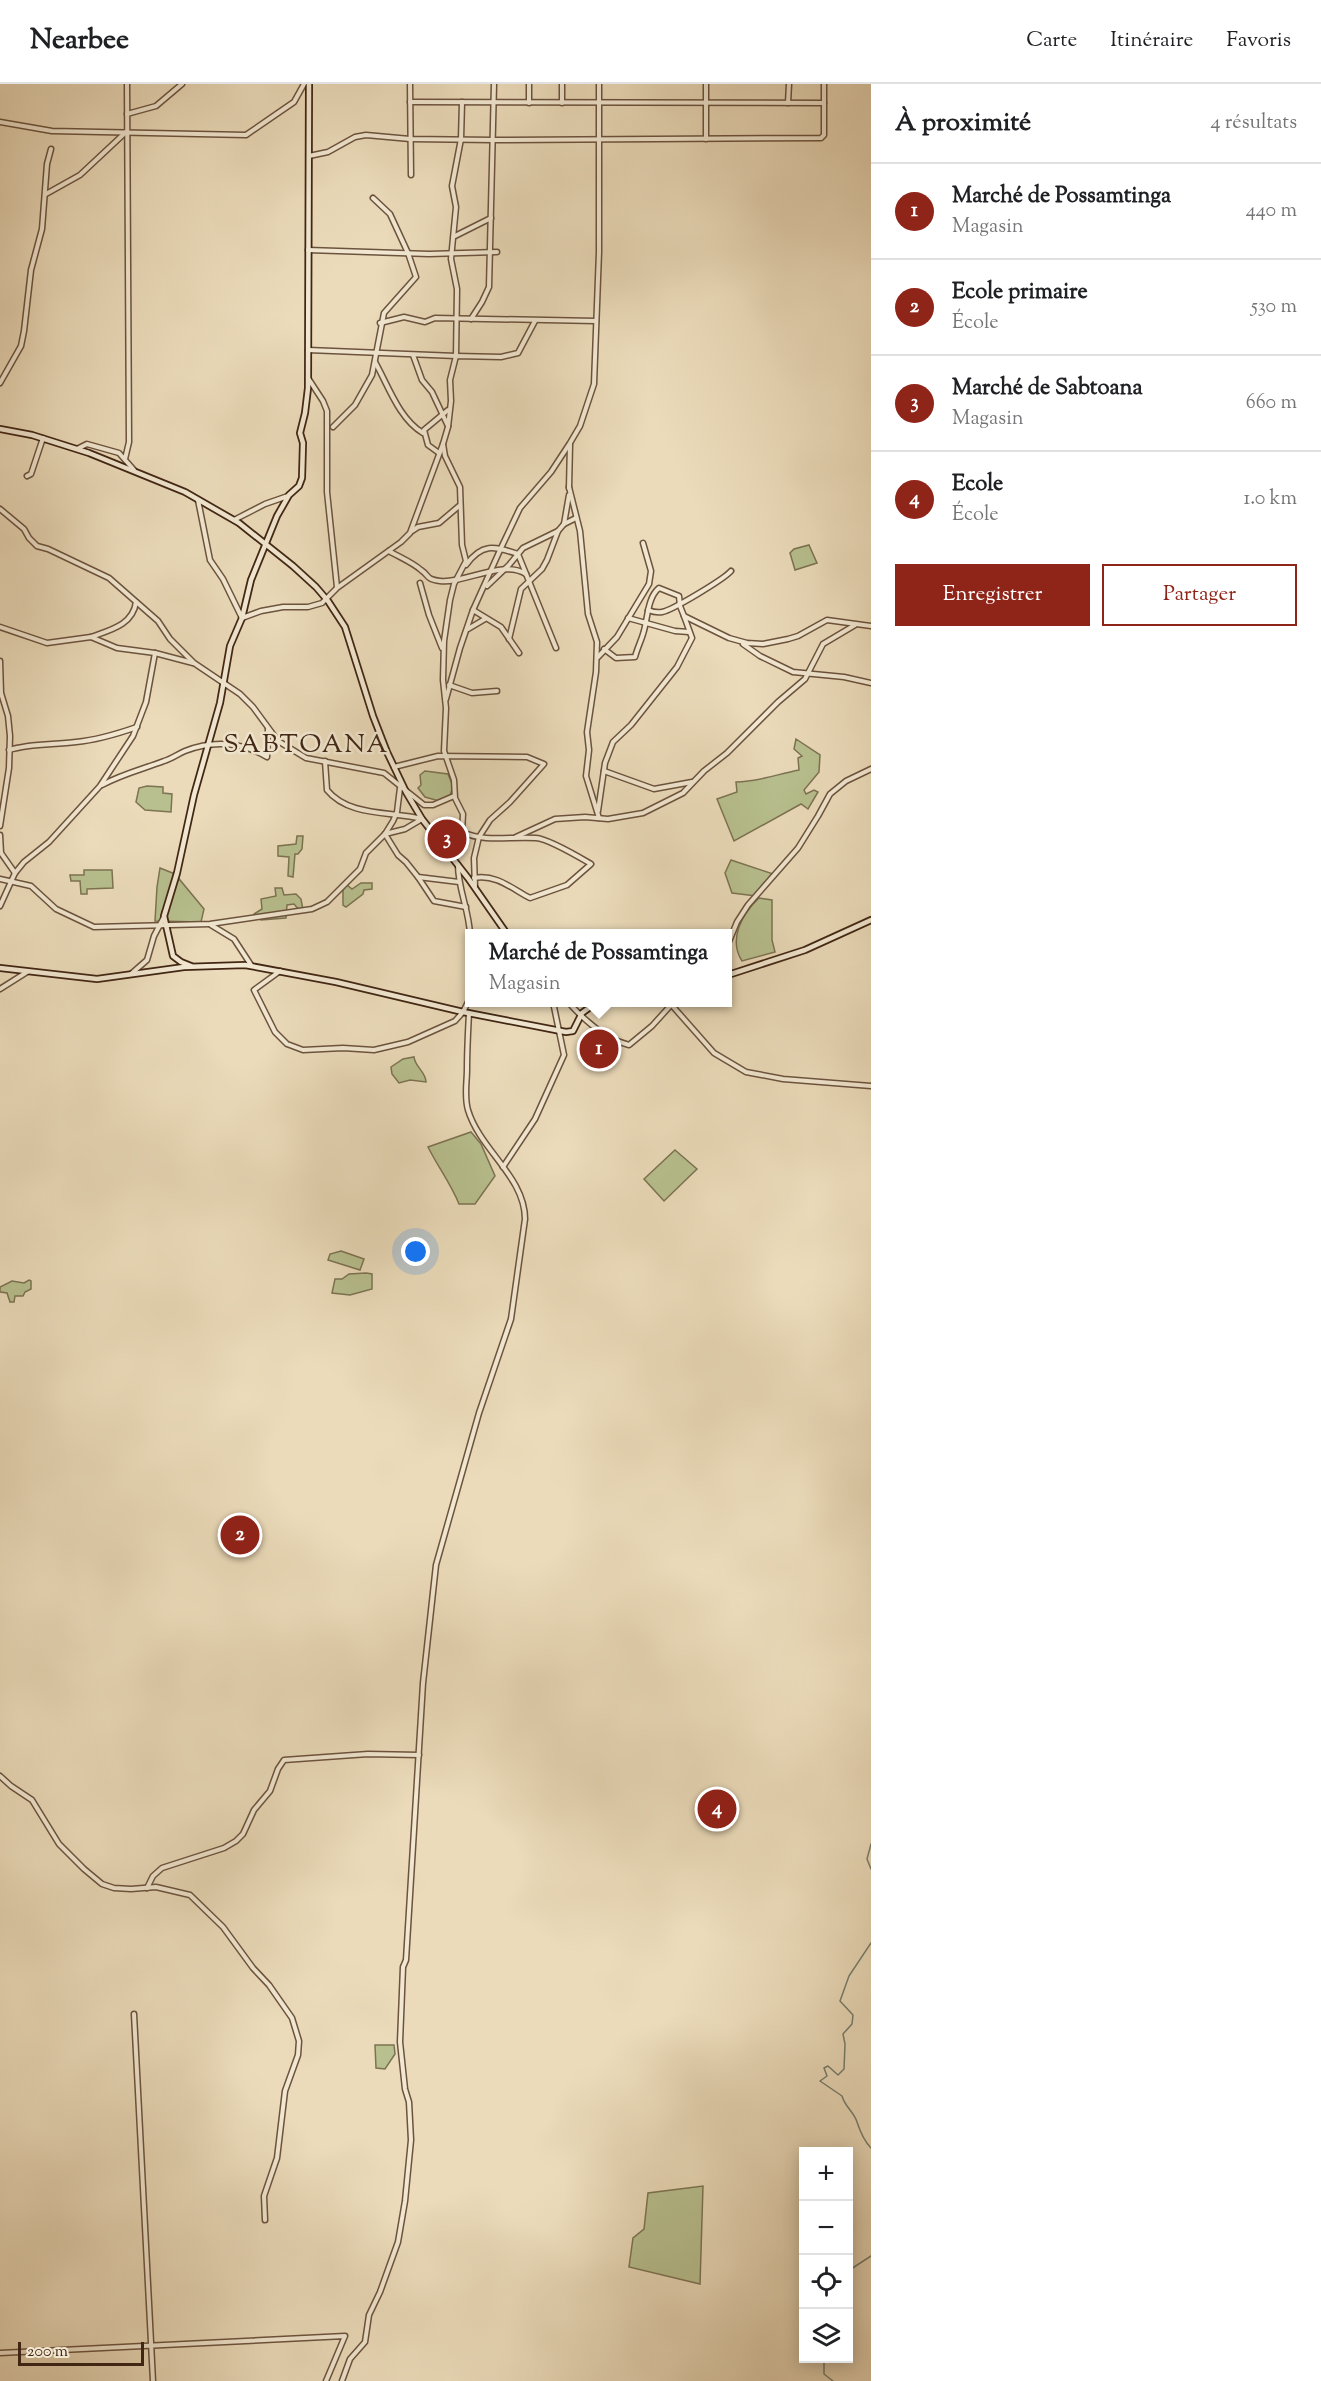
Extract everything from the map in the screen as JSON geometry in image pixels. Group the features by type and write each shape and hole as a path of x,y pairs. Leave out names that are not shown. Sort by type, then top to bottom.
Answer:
{"street":[{"path":"125,459 129,442 127,84"},
{"path":"127,114 156,106 182,84"},
{"path":"0,122 52,131 246,135 294,102 307,84"},
{"path":"130,975 147,960 162,926 224,683 230,646 242,618 251,580 277,516 289,495 299,486 302,478 303,443 300,433 305,413 307,378 307,84"},
{"path":"410,84 411,175"},
{"path":"471,319 489,287 494,84"},
{"path":"529,84 529,103"},
{"path":"562,84 562,103"},
{"path":"474,878 490,877 513,886 530,898 567,885 591,864 547,840 516,837 496,839 462,832 463,813 454,795 454,780 445,757 449,685 473,610 520,508 551,472 580,426 594,384 599,252 599,84"},
{"path":"706,84 706,139"},
{"path":"788,103 789,84"},
{"path":"308,156 333,151 358,136 493,140 821,138 824,135 824,84"},
{"path":"410,102 824,104"},
{"path":"410,533 448,427 449,383 456,356 457,290 452,252 456,207 453,176 461,139 462,102"},
{"path":"45,195 80,175 126,132"},
{"path":"0,382 21,346 35,248 42,229 47,164 51,149"},
{"path":"333,427 355,405 372,375 380,323 387,308 416,277 390,214 373,198"},
{"path":"454,236 491,218"},
{"path":"308,250 408,253 497,252"},
{"path":"380,323 404,317 425,322 435,318 596,321"},
{"path":"307,350 413,355 514,355 522,348 535,321"},
{"path":"413,355 422,380 432,392 448,427"},
{"path":"375,361 402,412 415,428 423,433 428,445 445,456"},
{"path":"307,378 327,411 327,492 337,588"},
{"path":"423,433 428,425 450,408"},
{"path":"0,429 43,438 77,449 198,499 234,520 266,544 326,598 348,635 373,716 406,792 422,819 476,888 504,929"},
{"path":"27,476 31,474 43,438"},
{"path":"564,524 569,488 570,443"},
{"path":"77,449 87,444 119,453 134,471"},
{"path":"443,444 445,456 459,483 462,545 466,558 462,571"},
{"path":"569,488 582,545 588,614 597,642 592,708 587,732 589,750 586,776 599,818"},
{"path":"234,520 289,495"},
{"path":"198,499 210,560 223,579 242,618"},
{"path":"242,618 252,613 283,607 308,607 322,603 337,588 418,527 439,523 460,506"},
{"path":"0,509 24,529 28,538 37,546 102,573 158,621 170,639 194,663 240,693 278,741 299,754 341,766 375,770 390,777 417,801 429,806 454,795"},
{"path":"509,639 521,589 547,560 558,531 564,524 576,518"},
{"path":"484,588 526,546 558,531"},
{"path":"597,658 617,637 649,584 651,571 643,543"},
{"path":"446,708 443,689 444,652 450,600 462,571 481,550 501,548 518,554 556,648"},
{"path":"389,551 421,569 427,577 442,581 504,569 521,571 526,574"},
{"path":"648,610 659,613 680,606 712,584 722,580 731,571"},
{"path":"420,583 429,615 444,652"},
{"path":"599,818 604,771 608,752 613,742 631,725 677,667 692,638 680,606 679,596 659,588 656,590 635,657 616,658 604,649"},
{"path":"0,627 47,643 91,637 123,624 132,614 136,602"},
{"path":"473,610 501,627 519,653"},
{"path":"684,616 729,638 763,644 798,636 828,620 871,626"},
{"path":"627,617 689,633"},
{"path":"467,629 485,619"},
{"path":"516,837 555,819 608,819 647,811 683,793 778,702 793,691 807,675 823,644 855,625"},
{"path":"91,637 117,648 155,653 194,663"},
{"path":"740,641 759,656 783,668 807,675 835,675 871,683"},
{"path":"0,906 15,873 39,848 49,842 99,786 137,727 140,712 146,702 155,653"},
{"path":"0,661 1,693 8,716 9,750 0,826"},
{"path":"449,685 472,693 497,691"},
{"path":"9,750 23,746 76,742 114,735 137,727"},
{"path":"99,786 133,771 166,761 186,750 208,745 244,745 267,757 268,728"},
{"path":"394,767 433,756 527,757 544,764 510,802 493,816 479,837 474,858 476,888"},
{"path":"325,761 327,792 341,803 422,819"},
{"path":"732,934 748,904 798,848 818,818 830,794 846,781 871,769"},
{"path":"604,771 654,789 695,781"},
{"path":"0,879 31,886 56,909 88,926 210,924 321,906 357,874 366,853 385,834 396,815 400,788"},
{"path":"385,834 405,830 422,819"},
{"path":"385,834 398,855 418,877 434,901 466,907"},
{"path":"0,835 0,852 15,873"},
{"path":"458,865 459,882 469,929"},
{"path":"418,877 459,882"},
{"path":"732,974 805,950 871,920"},
{"path":"210,924 234,939 245,959 252,966"},
{"path":"162,926 173,956 181,963 191,966"},
{"path":"0,968 97,979 191,966 218,964 252,966 384,992 463,1012 559,1031 573,1031 580,1016 591,1007"},
{"path":"280,971 254,990 262,1011 275,1032 286,1044 300,1050 347,1048 374,1050 401,1044 446,1026 463,1012 466,1007"},
{"path":"0,989 27,972"},
{"path":"503,1167 529,1131 564,1055 554,1007"},
{"path":"572,1007 596,1028 629,1045 652,1026 667,1007"},
{"path":"674,1007 714,1053 746,1072 783,1079 871,1086"},
{"path":"342,2381 350,2359 365,2342 369,2315 398,2242 405,2201 411,2140 409,2102 405,2089 400,2042 400,2007 403,1967 406,1960 423,1683 436,1564 479,1413 511,1319 525,1225 524,1203 503,1167 487,1148 468,1109 465,1093 469,1012"},
{"path":"147,1888 153,1876 162,1868 224,1848 236,1841 243,1834 254,1810 270,1791 284,1760 368,1754 418,1755"},
{"path":"0,1776 33,1800 53,1836 102,1884 114,1888 147,1888 186,1893 206,1908 269,1985 292,2018 299,2041 298,2052 285,2091 277,2158 264,2196 265,2220"},
{"path":"134,2014 153,2381"},
{"path":"0,2353 345,2336 326,2381"}],"green space":[{"path":"809,545 817,563 795,570 790,553 794,549"},
{"path":"796,739 820,755 819,772 804,790 806,794 814,790 818,792 808,809 801,804 734,841 717,799 737,792 736,782 799,770 798,758 802,756 794,749"},
{"path":"425,771 448,774 453,786 450,796 439,801 425,797 418,788 421,785 420,775"},
{"path":"163,787 163,793 172,794 171,812 145,810 136,802 139,788"},
{"path":"297,836 303,836 302,849 295,854 293,877 288,876 289,857 278,856 278,846 296,844"},
{"path":"731,860 776,875 756,896 732,893 725,873"},
{"path":"160,868 175,874 204,909 201,922 155,921"},
{"path":"84,870 112,870 113,888 87,889 87,894 81,894 80,881 71,881 70,875 84,875"},
{"path":"361,883 372,883 372,889 364,890 363,894 346,907 343,905 343,889 347,885 352,889"},
{"path":"275,888 282,888 284,895 296,894 301,899 303,910 299,910 294,904 287,905 286,918 261,920 254,914 262,909 261,899 276,896"},
{"path":"759,898 772,900 772,940 775,952 742,961 736,944 739,927 742,919"},
{"path":"414,1057 426,1082 410,1080 399,1083 392,1074 391,1067 403,1059"},
{"path":"471,1132 481,1144 495,1176 475,1204 459,1204 428,1147"},
{"path":"675,1150 697,1169 664,1201 644,1179"},
{"path":"341,1251 364,1259 360,1270 328,1260 330,1254"},
{"path":"349,1274 372,1274 372,1289 350,1295 332,1293 335,1279 342,1279"},
{"path":"29,1280 31,1289 23,1296 15,1296 14,1302 10,1302 7,1293 0,1292 0,1287 12,1281 24,1283"},
{"path":"375,2045 394,2045 395,2054 385,2069 376,2068"},
{"path":"703,2186 700,2284 629,2267 633,2238 644,2229 648,2193"}],"waterway":[{"path":"871,1844 867,1859 871,1869"},
{"path":"871,1943 849,1976 840,2001 853,2015 852,2024 843,2034 844,2069 838,2075 828,2066 824,2068 827,2076 820,2081 842,2096 871,2148"},
{"path":"853,2268 871,2256"},
{"path":"824,2363 824,2374 833,2381"}],"place":[{"name":"Marché de Sabtoana","path":"447,839"},
{"name":"Marché de Possamtinga","path":"599,1049"},
{"name":"Ecole primaire","path":"240,1535"},
{"name":"Ecole","path":"717,1809"}],"district":[{"name":"SABTOANA","path":"306,743"}]}
